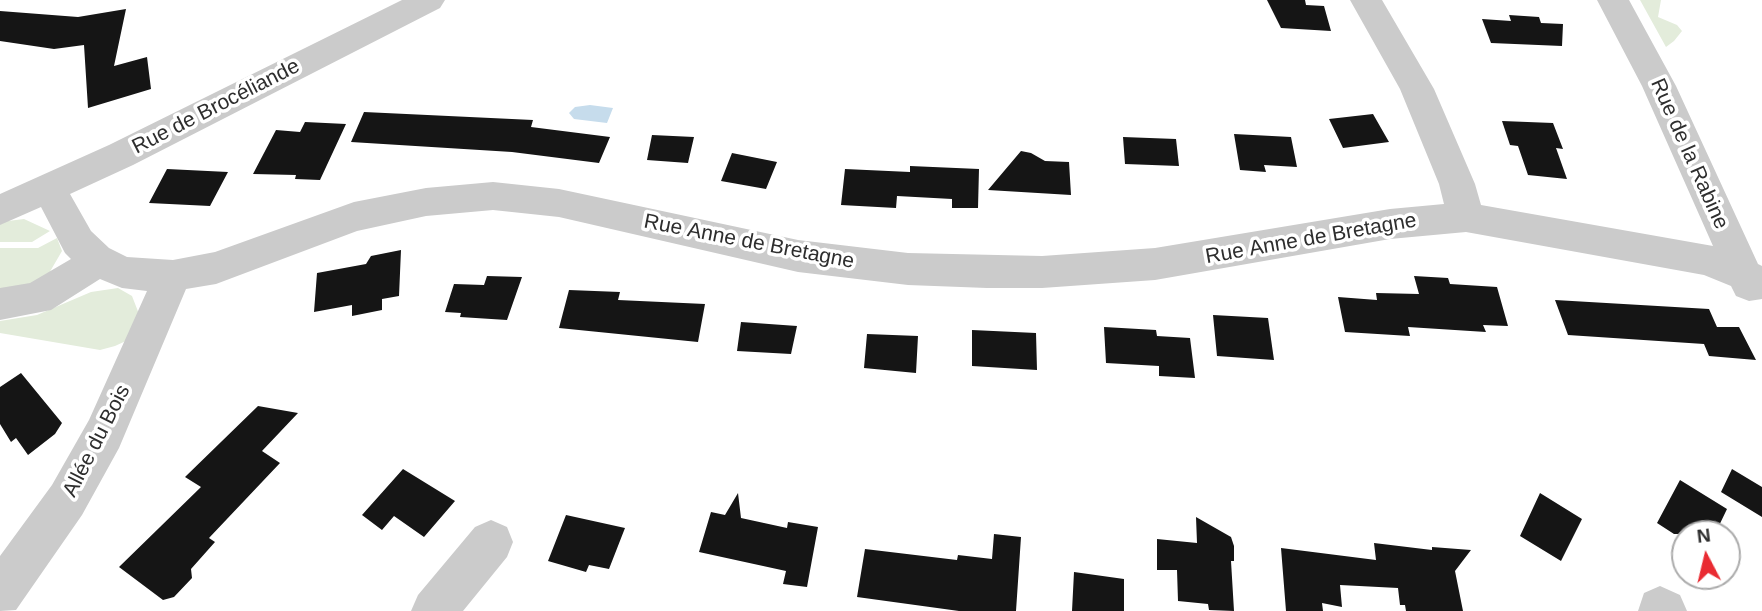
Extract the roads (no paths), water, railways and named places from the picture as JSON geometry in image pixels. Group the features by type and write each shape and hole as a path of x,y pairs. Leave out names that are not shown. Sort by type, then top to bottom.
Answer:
{"street":[{"name":"Rue de Brocéliande","path":"0,210 49,189 429,0"},
{"path":"1366,0 1418,89 1457,184 1466,217"},
{"name":"Rue de la Rabine","path":"1613,0 1659,86 1753,280 1762,309"},
{"name":"Rue Anne de Bretagne","path":"49,189 78,242 96,259 122,272 173,276 216,268 354,217 426,202 493,196 559,203 798,256 908,269 1042,272 1155,264 1390,224 1466,217 1709,260 1753,280"},
{"path":"0,304 37,298 82,272 96,259"},
{"name":"Allée du Bois","path":"0,594 67,500 104,434 173,276"},
{"path":"435,611 491,542"}],"water":[{"path":"590,105 613,108 607,123 574,119 569,113 575,107"}]}
